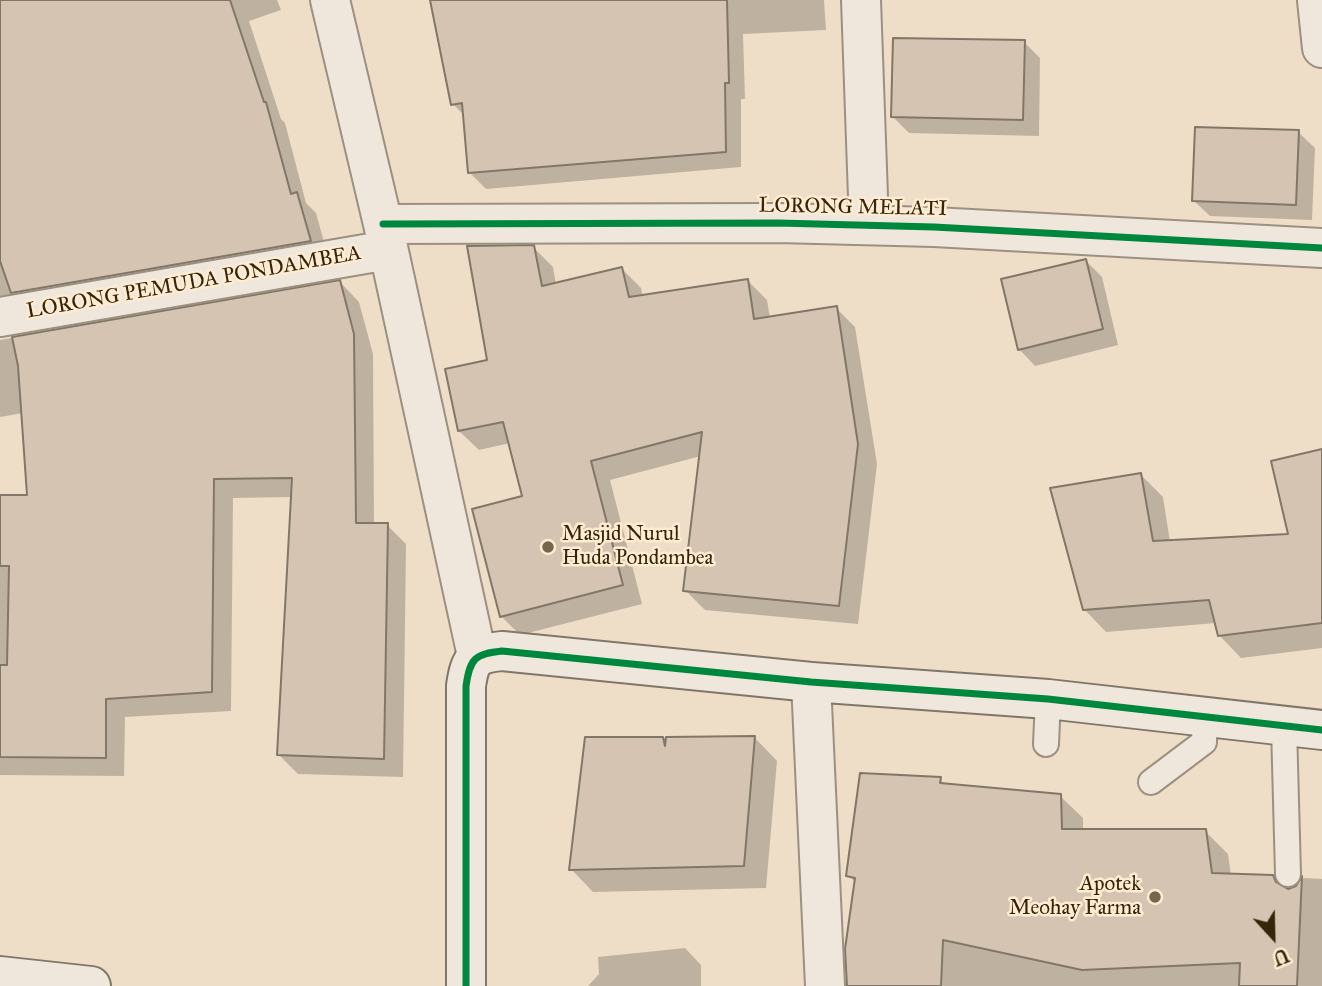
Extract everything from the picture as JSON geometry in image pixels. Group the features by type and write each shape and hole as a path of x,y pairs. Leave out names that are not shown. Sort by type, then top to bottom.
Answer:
{"street":[{"path":"330,0 477,656"},
{"path":"861,0 869,225"},
{"path":"1317,0 1322,48"},
{"name":"LORONG MELATI","path":"385,237 869,225 1059,232 1322,248"},
{"name":"LORONG PEMUDA PONDAMBEA","path":"0,317 385,237"},
{"path":"466,986 466,686 471,664 477,656 502,651 811,682 1048,699 1322,730"},
{"path":"811,682 825,986"},
{"path":"0,976 91,986"}],"lane":[{"path":"1046,744 1048,699"},
{"path":"1151,782 1204,742 1205,716"},
{"path":"1284,727 1289,874"}],"building":[{"path":"0,0 230,0 266,102 291,194 297,192 311,241 11,293 0,261"},
{"path":"430,0 727,0 729,83 725,83 726,152 468,173 462,103 451,105"},
{"path":"893,38 1025,40 1023,120 891,117"},
{"path":"1195,127 1299,130 1296,205 1192,201"},
{"path":"534,245 542,286 622,267 629,297 748,279 754,319 837,306 858,444 839,606 683,591 702,432 591,461 623,585 500,617 472,509 522,496 503,422 458,431 445,369 487,360 467,246"},
{"path":"1086,259 1103,329 1018,350 1001,279"},
{"path":"340,280 354,334 356,523 388,523 384,759 277,755 292,478 214,479 212,692 106,699 106,758 0,757 0,665 7,665 9,566 0,566 0,495 27,495 18,366 12,337"},
{"path":"1322,449 1322,623 1218,636 1209,600 1083,610 1050,488 1141,473 1153,541 1288,534 1271,461"},
{"path":"755,736 744,866 569,870 585,737 663,737 665,746 666,737"},
{"path":"860,773 941,777 940,783 1061,794 1062,829 1206,829 1212,873 1273,875 1276,882 1288,889 1296,886 1302,876 1297,986 1239,986 1240,963 1082,970 943,940 941,986 847,986 845,949 855,878 846,876"}],"cycle path":[{"path":"383,224 778,223 934,227 1322,248"},
{"path":"466,986 466,686 472,663 486,654 502,651 811,682 1048,699 1322,730"}],"place":[{"name":"Masjid Nurul Huda Pondambea","path":"548,547"},
{"name":"Apotek Meohay Farma","path":"1155,897"}]}
